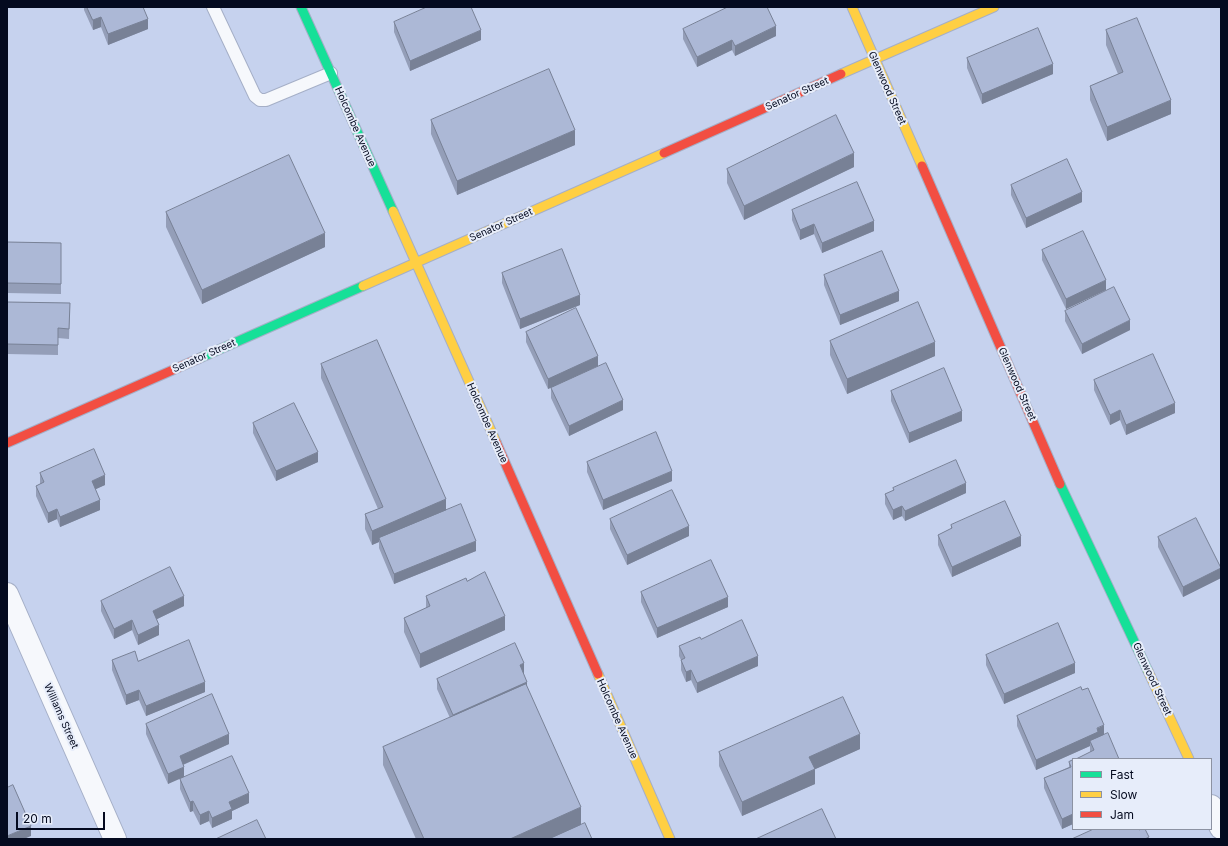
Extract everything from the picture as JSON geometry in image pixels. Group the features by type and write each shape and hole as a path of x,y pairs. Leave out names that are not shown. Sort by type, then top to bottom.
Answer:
{"street":[{"name":"Holcombe Avenue","path":"301,7 416,262 670,839"},
{"name":"Glenwood Street","path":"852,7 1060,483 1189,758"},
{"name":"Senator Street","path":"7,443 994,7"},
{"name":"Williams Street","path":"7,594 115,839"},
{"path":"1212,808 1221,828"}],"lane":[{"path":"213,7 255,96 260,100 266,100 331,73"}],"building":[{"path":"87,7 143,7 148,19 108,34 101,17 93,20"},
{"path":"427,7 471,7 481,30 410,61 394,22"},
{"path":"728,7 767,7 776,26 735,46 732,40 697,57 683,29"},
{"path":"1137,18 1171,100 1107,127 1090,86 1123,72 1106,30"},
{"path":"1038,28 1053,64 982,94 967,58"},
{"path":"549,69 575,130 457,181 431,120"},
{"path":"836,115 854,153 744,206 727,169"},
{"path":"289,155 325,233 202,290 166,212"},
{"path":"1067,159 1082,192 1026,218 1011,185"},
{"path":"857,182 874,221 822,243 814,224 800,230 792,210"},
{"path":"1083,231 1106,280 1066,299 1042,250"},
{"path":"7,242 61,243 61,284 7,283"},
{"path":"562,249 580,295 520,319 502,273"},
{"path":"882,251 899,291 840,315 824,275"},
{"path":"1114,287 1130,320 1082,344 1065,311"},
{"path":"7,302 70,303 69,329 58,328 58,345 7,344"},
{"path":"918,302 935,342 847,379 830,341"},
{"path":"576,308 598,356 548,379 526,332"},
{"path":"377,340 446,499 372,531 365,514 383,507 321,364"},
{"path":"1153,354 1175,403 1126,425 1120,410 1110,415 1094,380"},
{"path":"606,363 623,400 569,426 551,388"},
{"path":"944,368 962,411 909,433 891,391"},
{"path":"294,403 318,452 276,471 253,423"},
{"path":"656,432 672,471 603,500 587,462"},
{"path":"94,449 105,475 92,481 100,500 60,517 57,509 48,513 36,486 44,482 40,473"},
{"path":"956,460 966,483 905,511 902,506 893,510 885,494 894,490 893,488"},
{"path":"672,490 689,526 627,555 610,519"},
{"path":"1005,501 1021,536 952,567 938,535 952,528 951,525"},
{"path":"461,504 476,541 394,574 379,538"},
{"path":"1196,518 1221,568 1183,587 1158,537"},
{"path":"711,560 728,597 657,628 641,592"},
{"path":"170,567 184,596 153,611 159,625 138,635 132,620 114,629 101,601"},
{"path":"485,572 505,616 420,654 404,618 430,606 426,596 466,578 467,581"},
{"path":"742,620 758,656 697,683 691,670 686,672 681,660 685,658 679,646 700,637 701,639"},
{"path":"1058,623 1075,663 1004,694 986,655"},
{"path":"189,640 205,682 146,706 139,690 126,695 112,660 135,651 138,661"},
{"path":"515,643 524,663 520,665 527,682 453,715 437,679"},
{"path":"526,684 581,807 510,839 424,839 383,747"},
{"path":"1081,687 1082,690 1088,688 1104,725 1097,728 1098,732 1036,760 1017,716"},
{"path":"212,694 229,734 180,756 184,767 168,774 146,724"},
{"path":"843,697 860,734 809,757 815,769 742,802 719,752"},
{"path":"1108,733 1119,758 1078,758 1094,750 1090,741"},
{"path":"232,756 249,793 229,802 232,809 212,818 209,811 200,815 193,801 190,802 180,779"},
{"path":"1072,760 1072,814 1062,819 1044,778 1071,767 1069,762"},
{"path":"13,785 31,826 7,836 7,788"},
{"path":"822,809 836,839 756,839"},
{"path":"257,820 266,839 216,839"},
{"path":"585,823 592,839 549,839"},
{"path":"1092,830 1146,830 1149,837 1145,839 1072,839"}],"traffic: fast":[{"path":"301,7 393,211"},
{"path":"200,358 363,286"},
{"path":"1060,484 1148,671"}],"traffic: slow":[{"path":"852,7 922,166"},
{"path":"841,74 994,7"},
{"path":"363,286 664,153"},
{"path":"393,211 496,442"},
{"path":"1148,671 1189,758"},
{"path":"598,674 670,839"}],"traffic: jam":[{"path":"664,153 841,74"},
{"path":"922,166 1060,484"},
{"path":"7,443 200,358"},
{"path":"496,442 598,674"}]}
